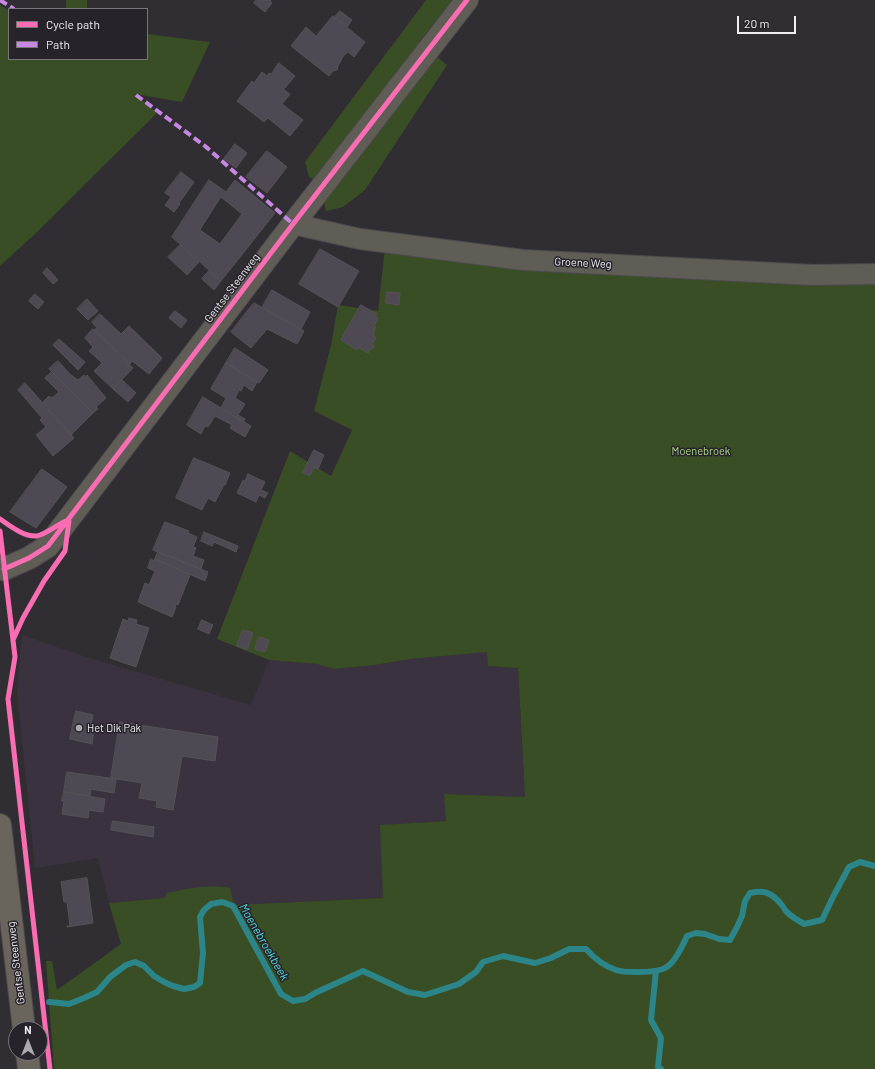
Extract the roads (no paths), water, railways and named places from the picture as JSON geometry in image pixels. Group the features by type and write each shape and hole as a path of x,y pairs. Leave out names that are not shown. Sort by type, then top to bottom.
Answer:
{"main road":[{"name":"Gentse Steenweg","path":"0,825 7,943 22,1021"}],"street":[{"name":"Gentse Steenweg","path":"0,569 30,558 48,546 293,224 467,0"},
{"name":"Groene Weg","path":"293,224 360,239 523,260 813,275 875,274"}],"waterway":[{"name":"Moenebroekbeek","path":"49,1002 69,1004 97,992 110,977 126,965 135,962 144,966 154,976 173,986 184,989 194,987 200,983 203,953 200,917 204,910 211,904 222,902 233,906 281,994 293,1001 305,999 363,971 408,992 425,995 459,984 476,972 483,962 503,956 535,963 551,958 569,949 586,949 592,956 616,970 626,972 661,970 672,963 687,936 696,933 705,934 719,939 730,940 742,916 745,901 750,893 763,892 770,894 790,915 804,924 822,920 849,867 860,862 875,866"},
{"path":"656,971 651,1020 661,1038 658,1067 661,1069"}],"place":[{"name":"Het Dik Pak","path":"79,728"}],"park label":[{"name":"Moenebroek","path":"701,451"}]}
